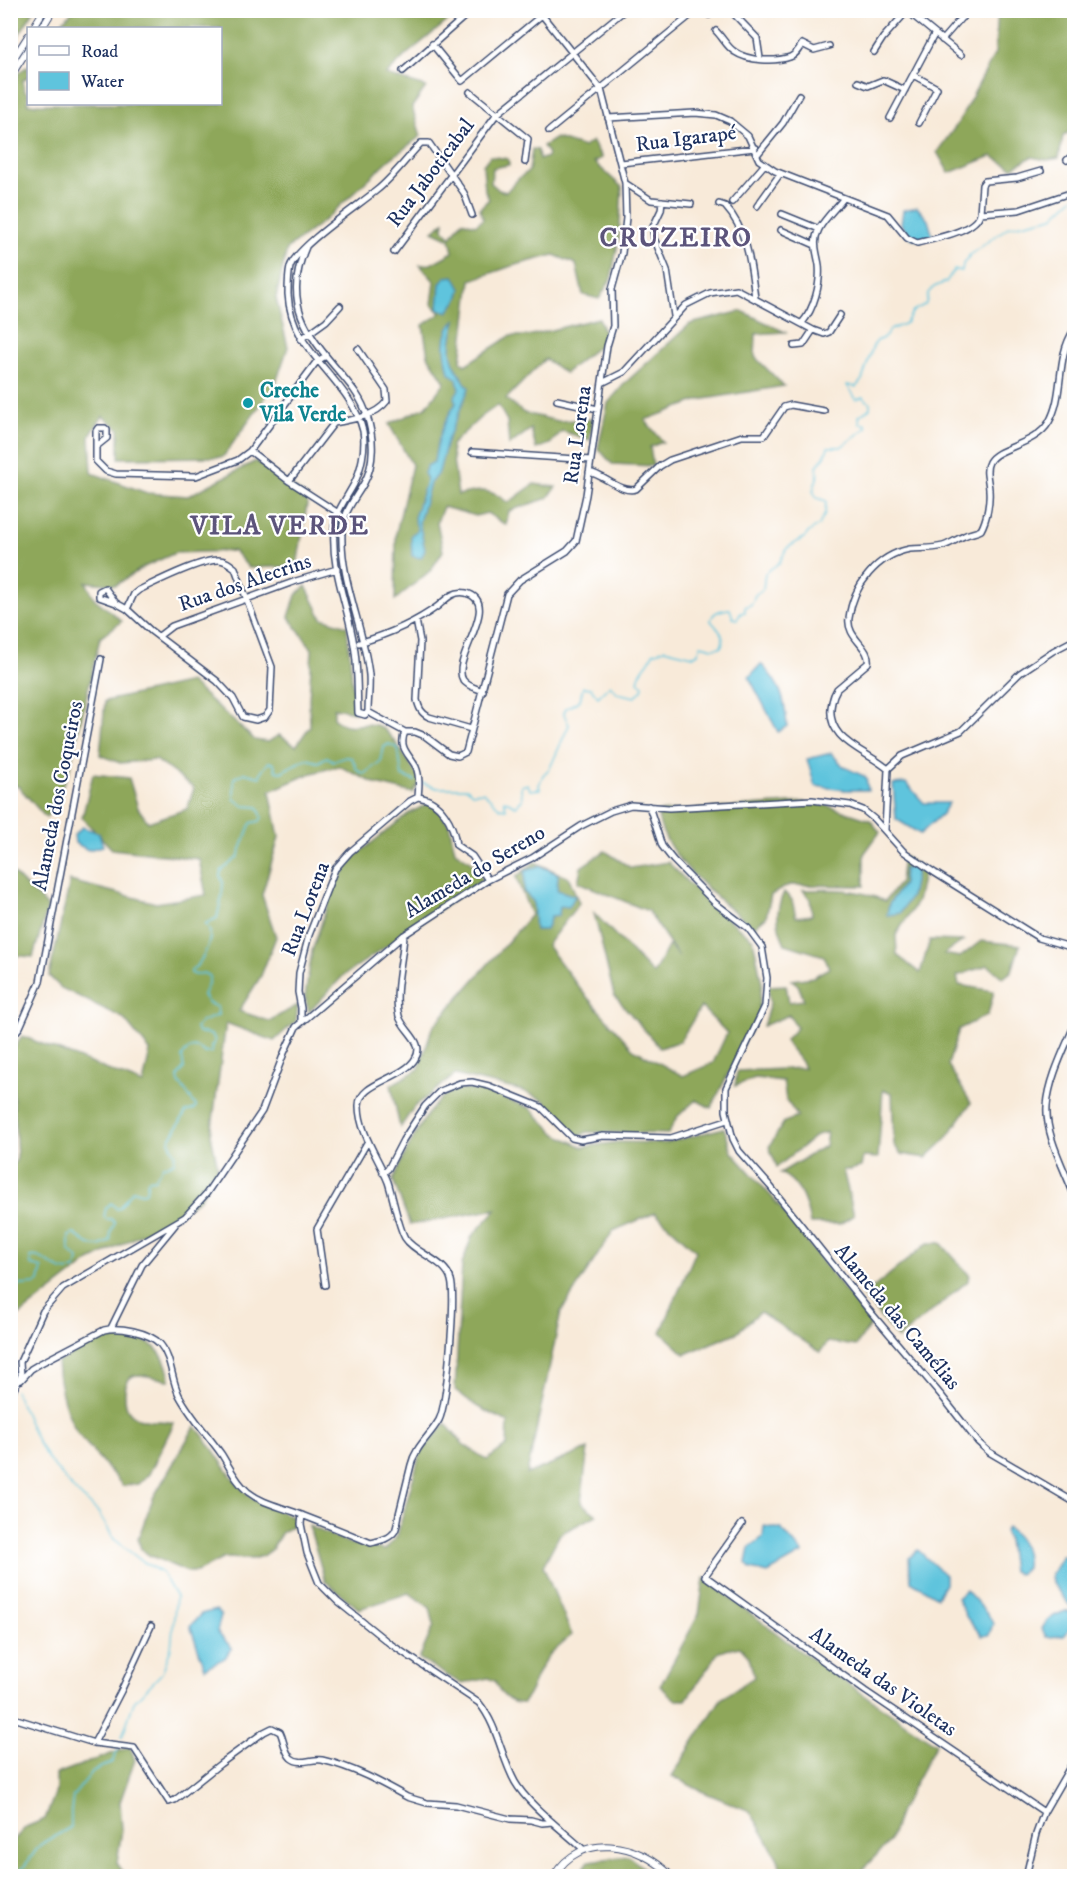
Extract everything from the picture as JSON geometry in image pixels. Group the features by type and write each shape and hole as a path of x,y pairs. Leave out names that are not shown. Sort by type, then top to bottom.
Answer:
{"main road":[{"path":"34,27 44,10"},
{"path":"43,27 53,10"},
{"path":"10,64 27,38"},
{"path":"10,77 27,51"},
{"path":"554,1876 566,1861 584,1850 608,1846 635,1851 648,1857 671,1876"}],"street":[{"path":"403,71 472,10"},
{"path":"432,44 462,81 540,13 548,10"},
{"name":"Rua Jaboticabal","path":"394,252 496,114 625,10"},
{"path":"549,131 698,10"},
{"path":"704,10 709,15 719,10"},
{"path":"730,10 757,38 760,58"},
{"path":"954,10 963,17"},
{"path":"942,40 968,10"},
{"path":"874,52 906,11 961,55"},
{"path":"540,13 601,89"},
{"path":"716,31 733,51 745,58 792,57 802,44 814,50 829,46"},
{"path":"890,118 934,34"},
{"path":"913,75 937,88 918,123"},
{"path":"858,82 868,87 883,80 904,90"},
{"name":"Rua Lorena","path":"368,712 405,732 415,732 425,736 453,756 465,752 507,594 520,580 572,547 582,515 607,346 613,326 612,289 625,234 625,183 601,89"},
{"path":"470,92 528,139 525,162"},
{"path":"757,155 783,123 799,95"},
{"path":"608,117 695,113 716,115 730,121 748,136 759,160 780,174 888,215 907,238 917,243 972,226 980,217 982,185 985,181 1017,178 1041,171"},
{"path":"306,247 298,273 297,302 308,333 355,392 367,414 371,431 371,462 365,481 344,517 342,533 344,567 369,676 368,712 365,715 358,713 358,676 354,645 336,569 333,538 334,523 355,483 361,463 363,433 348,399 301,339 289,307 290,266 295,257 306,247 315,239 379,189 421,143 429,144 452,173 464,193 472,215"},
{"name":"Rua Igarapé","path":"621,163 755,148"},
{"path":"1068,160 1074,154"},
{"path":"732,202 765,164"},
{"path":"757,206 780,174"},
{"path":"625,183 651,200 691,204"},
{"path":"980,213 1019,210 1067,194"},
{"path":"802,323 809,312 819,280 815,246 819,229 843,199"},
{"path":"662,201 661,210 653,227 654,238 667,270 674,316"},
{"path":"719,204 725,206 740,226 750,261 755,298"},
{"path":"782,214 819,229"},
{"path":"781,230 815,246"},
{"path":"602,383 624,372 686,305 710,293 736,289 813,330 827,334 840,315"},
{"path":"301,339 326,321 340,306"},
{"path":"794,346 803,345 813,330"},
{"path":"888,769 839,735 832,724 830,714 834,693 868,663 868,655 854,638 849,624 858,589 883,561 910,549 943,546 981,530 985,521 989,494 986,470 988,464 996,455 1038,434 1049,422 1056,400 1065,345 1074,330"},
{"path":"289,481 334,423 358,418 384,405 388,396 376,372 358,350"},
{"path":"97,446 95,457 98,465 116,474 196,476 238,460 250,451 317,361 326,356"},
{"path":"557,400 598,409"},
{"path":"589,472 600,474 625,490 631,491 670,460 742,436 764,436 784,407 791,405 824,411"},
{"path":"250,451 289,481 344,517"},
{"path":"472,452 591,460"},
{"path":"116,603 127,609 218,681 233,698 243,717 256,720 265,717 270,710 272,667 235,568 219,560 198,565 139,590 134,594 127,609"},
{"name":"Rua dos Alecrins","path":"159,636 172,626 296,581 344,567"},
{"path":"354,645 416,620 458,592 467,593 474,597 478,604 478,622 469,641 461,675 471,687 483,691"},
{"path":"416,620 420,641 418,707 429,717 471,729"},
{"path":"885,831 888,769 892,763 902,756 961,731 1020,674 1053,651 1074,640"},
{"name":"Alameda dos Coqueiros","path":"10,1039 20,1027 40,982 101,659"},
{"path":"405,732 403,746 417,772 418,797 426,798 446,816 453,826 456,845 472,856 488,880"},
{"name":"Rua Lorena","path":"301,1023 299,973 309,935 335,868 350,852 410,801 418,797"},
{"name":"Alameda do Sereno","path":"111,1328 133,1331 156,1340 160,1344 182,1400 248,1492 267,1504 302,1515 371,1543 384,1540 395,1531 413,1455 440,1418 446,1398 453,1299 451,1279 442,1266 405,1239 358,1109 359,1100 365,1090 394,1076 416,1058 418,1049 416,1041 404,1027 399,1016 397,998 404,935 488,880 532,858 581,826 611,811 631,805 669,808 781,801 835,801 863,810 903,851 1039,938 1074,948"},
{"name":"Alameda das Camélias","path":"649,806 662,846 673,860 715,903 748,928 762,947 767,978 765,1006 726,1088 727,1120 739,1151 978,1442 989,1452 1074,1502"},
{"path":"10,1397 21,1375 20,1362 43,1311 63,1288 190,1213 206,1194 262,1111 296,1027 404,935"},
{"path":"1074,1026 1047,1106 1050,1132 1074,1195"},
{"path":"383,1173 388,1169 425,1106 440,1091 460,1083 472,1082 489,1086 541,1107 572,1138 581,1140 603,1136 671,1138 727,1120"},
{"path":"325,1285 317,1229 368,1141"},
{"path":"15,1387 31,1369 40,1363 94,1334 111,1328 142,1265 178,1221"},
{"path":"302,1515 301,1524 307,1553 319,1583 338,1602 389,1643 479,1703 487,1712 516,1783 552,1822 584,1850"},
{"name":"Alameda das Violetas","path":"742,1524 705,1576 873,1697 1044,1812"},
{"path":"94,1743 151,1626"},
{"path":"10,1717 94,1743 137,1749 169,1802 179,1798 220,1764 272,1728 280,1732 288,1755 294,1760 303,1762 320,1760 347,1767 417,1800 456,1805 510,1819 552,1822"},
{"path":"1026,1876 1044,1812 1074,1760"}],"green space":[{"path":"10,11 34,11 11,47"},
{"path":"73,11 460,11 406,55 386,75 426,87 412,107 421,136 389,160 326,219 287,249 276,298 288,347 276,383 223,457 119,458 119,429 103,416 90,435 92,473 147,493 188,496 256,461 308,498 297,566 249,568 234,551 175,553 144,567 116,585 86,582 95,599 122,621 100,638 69,772 46,818 18,786 11,786 11,94 19,72 27,67 27,78 23,80 24,90 27,93 27,105 222,105 222,27 61,27 60,24"},
{"path":"998,11 1074,11 1074,129 1063,136 1059,158 1047,160 1031,157 1012,168 992,156 949,173 937,152 958,123 995,53"},
{"path":"556,138 584,147 592,141 602,158 594,162 622,187 619,238 611,279 599,299 583,295 576,264 554,255 471,280 461,361 465,365 510,336 528,336 599,318 606,340 565,373 545,359 506,399 524,413 558,421 593,419 590,440 562,431 550,444 536,449 531,429 509,445 507,421 498,405 481,417 451,445 458,495 484,491 496,494 508,503 534,484 556,487 548,498 509,511 506,525 487,513 476,516 443,507 437,522 443,551 431,570 395,600 396,533 412,465 389,424 426,407 445,382 428,356 423,325 441,313 432,304 435,282 420,265 431,264 453,252 450,239 433,231 444,222 443,229 451,237 462,221 475,225 483,219 480,208 489,199 485,191 483,165 490,156 508,159 509,165 493,168 491,183 499,190 506,192 529,171 532,149 538,150 539,160 547,157 548,154 543,146"},
{"path":"742,311 785,332 756,334 755,357 784,386 699,400 645,420 663,442 650,447 653,466 612,464 598,448 608,403 625,383 690,324"},
{"path":"306,586 322,618 347,626 355,712 334,708 334,719 351,726 370,724 382,727 394,740 421,780 413,793 376,784 339,766 309,774 270,791 279,837 262,895 276,937 261,976 239,1011 269,1021 298,1005 296,1021 274,1041 226,1023 211,1135 218,1168 201,1198 169,1220 90,1261 11,1322 10,1172 17,1158 11,1053 22,1036 143,1084 150,1051 123,1018 61,988 49,976 70,881 156,903 206,895 199,859 112,849 82,818 93,774 129,778 138,808 148,822 187,809 194,788 156,760 120,763 100,755 105,701 190,682 255,740 268,742 279,735 296,746 310,726 312,649 289,617 296,595"},
{"path":"431,802 449,824 455,851 470,861 483,880 343,976 309,1012 305,997 312,951 333,889 354,857 408,814"},
{"path":"805,802 828,806 870,820 880,832 864,854 864,886 789,885 771,895 766,917 754,927 710,891 680,860 661,827 658,812"},
{"path":"605,851 631,868 668,862 708,903 753,939 762,983 758,1015 711,1108 696,1100 677,1117 668,1134 587,1132 580,1136 560,1120 544,1100 523,1091 455,1075 414,1107 400,1128 391,1085 419,1069 432,1028 531,915 516,877 535,862 569,878 579,903 547,945 580,989 633,1049 683,1076 713,1063 727,1033 701,1007 680,1041 660,1048 614,995 594,913 653,974 669,945 679,957 648,911 578,882 581,867"},
{"path":"903,856 924,869 917,902 896,935 897,955 920,973 930,940 963,941 944,954 960,957 981,941 1020,945 1012,971 1003,978 988,965 957,976 959,985 994,991 988,1015 959,1029 948,1065 971,1103 945,1140 926,1158 901,1154 894,1145 892,1093 883,1090 878,1158 863,1157 861,1167 843,1170 854,1215 840,1224 810,1224 801,1194 793,1182 780,1173 825,1146 827,1132 817,1135 777,1167 769,1147 784,1122 798,1117 786,1100 783,1081 755,1078 735,1086 737,1071 804,1068 785,1040 797,1028 789,1015 763,1026 770,1003 768,986 786,985 789,1002 804,1000 798,985 792,980 813,977 829,968 824,956 785,944 778,918 779,905 784,892 792,900 796,917 812,915 810,899 803,890 855,892 885,901 900,882"},
{"path":"11,871 48,907 33,957 11,955"},
{"path":"481,1090 530,1108 556,1134 583,1147 618,1142 665,1143 724,1128 732,1152 772,1197 871,1324 856,1346 828,1342 820,1352 760,1312 736,1333 685,1354 661,1332 696,1251 655,1213 613,1231 561,1312 527,1474 588,1449 581,1503 597,1515 560,1534 543,1566 572,1635 546,1659 523,1703 509,1700 499,1690 495,1681 488,1678 462,1684 419,1659 434,1625 430,1608 409,1593 359,1609 325,1581 309,1526 351,1544 385,1550 397,1536 420,1454 445,1423 463,1444 487,1460 507,1445 508,1422 478,1407 455,1390 462,1264 472,1236 497,1209 410,1225 393,1180 418,1130 435,1105 453,1091"},
{"path":"928,1243 941,1243 970,1276 968,1281 898,1339 863,1296"},
{"path":"112,1335 134,1338 158,1350 170,1380 142,1375 130,1378 125,1393 128,1410 138,1418 174,1423 149,1474 138,1484 123,1486 73,1426 63,1400 57,1363 94,1341"},
{"path":"195,1426 246,1493 255,1500 294,1518 291,1527 282,1532 272,1549 262,1556 252,1559 224,1558 197,1572 187,1572 141,1549 138,1539 153,1498"},
{"path":"704,1578 800,1651 936,1744 900,1811 889,1842 862,1870 867,1876 781,1876 778,1859 750,1811 701,1791 672,1776 721,1699 754,1677 749,1657 740,1647 719,1651 686,1700 676,1700 660,1686 699,1614"},
{"path":"130,1747 135,1760 120,1802 122,1829 117,1863 126,1876 11,1876 10,1844 26,1827 45,1819 56,1791 56,1774"},
{"path":"628,1856 654,1876 578,1876 589,1861"}],"water":[{"path":"917,207 928,220 933,237 922,240 911,238 901,224 903,210"},
{"path":"454,276 461,289 458,299 448,312 438,309 440,284 445,277"},
{"path":"456,320 451,341 452,357 469,388 447,441 439,472 430,483 419,522 425,550 421,558 412,556 411,535 418,530 414,518 427,479 424,473 427,466 434,462 442,431 456,403 454,398 459,389 457,379 449,373 445,352 448,331"},
{"path":"761,664 781,692 785,707 787,726 778,732 749,677"},
{"path":"831,753 844,767 866,777 868,790 815,786 807,759"},
{"path":"906,783 924,803 949,803 942,814 920,834 896,819 893,784"},
{"path":"82,827 99,833 103,846 88,850 75,843 74,835"},
{"path":"540,866 558,874 557,890 575,896 569,907 560,906 559,915 551,916 546,930 535,930 533,901 524,892 525,871"},
{"path":"917,867 911,896 900,913 887,915 889,904 903,884 904,869"},
{"path":"764,1526 781,1529 803,1553 768,1573 751,1569 746,1563 749,1548 763,1537"},
{"path":"1007,1527 1017,1536 1025,1550 1026,1568 1019,1574 1012,1571 1008,1540 1004,1531"},
{"path":"918,1550 945,1575 945,1584 937,1597 911,1581 909,1558"},
{"path":"1062,1556 1074,1556 1074,1611 1052,1583 1051,1575"},
{"path":"966,1590 988,1614 993,1624 989,1635 982,1636 967,1618 957,1598"},
{"path":"216,1610 221,1615 217,1632 232,1648 225,1658 205,1668 190,1626 201,1614"},
{"path":"1066,1611 1071,1613 1072,1620 1064,1636 1046,1637 1042,1629 1046,1622"}],"waterway":[{"path":"422,783 437,788 467,788 472,793 483,792 500,808 506,809 504,800 516,806 522,800 521,786 528,784 530,790 540,789 539,785 543,775 550,768 569,725 564,714 565,709 580,700 583,687 591,688 598,697 610,685 617,693 635,697 642,690 643,686 638,682 653,653 664,649 693,656 698,653 701,645 721,647 723,639 711,621 713,615 730,609 733,618 737,619 741,613 745,612 745,607 752,604 755,595 763,589 765,573 779,563 787,548 819,525 825,514 826,501 817,498 813,491 818,475 817,466 825,456 828,447 841,447 866,428 866,424 860,424 859,416 870,408 870,403 863,397 856,399 847,385 856,387 862,380 873,346 890,330 906,323 913,311 926,304 928,293 934,287 946,282 954,270 962,271 963,264 970,255 1008,227 1053,217 1074,197"},
{"path":"10,1286 36,1284 39,1281 42,1268 31,1265 30,1257 36,1256 63,1270 76,1268 79,1260 69,1250 69,1236 74,1234 94,1246 110,1241 115,1223 104,1217 106,1208 111,1203 117,1209 133,1190 146,1192 148,1180 155,1179 163,1165 174,1162 175,1153 169,1141 186,1112 195,1109 196,1106 179,1082 178,1077 184,1068 182,1057 190,1048 199,1049 205,1053 212,1052 211,1047 215,1041 213,1036 198,1033 196,1028 201,1022 218,1015 217,1007 208,1003 203,995 209,976 203,973 196,975 191,971 200,962 207,948 210,934 205,924 217,918 222,896 221,871 238,857 251,823 260,821 262,817 258,807 244,806 234,799 234,778 244,773 260,777 269,762 274,764 276,771 281,772 303,760 318,762 327,757 334,761 346,757 352,758 357,770 364,774 381,761 384,747 389,744 398,748 402,776 415,781"},
{"path":"15,1391 37,1441 49,1460 73,1489 98,1512 114,1539 139,1559 162,1573 176,1597 171,1648 162,1673 134,1702 122,1737"},
{"path":"17,1876 40,1845 71,1827 73,1796 93,1771 112,1762 118,1750"}],"place":[{"name":"Creche Vila Verde","path":"248,403"}],"district":[{"name":"CRUZEIRO","path":"676,238"},
{"name":"VILA VERDE","path":"280,526"}]}
